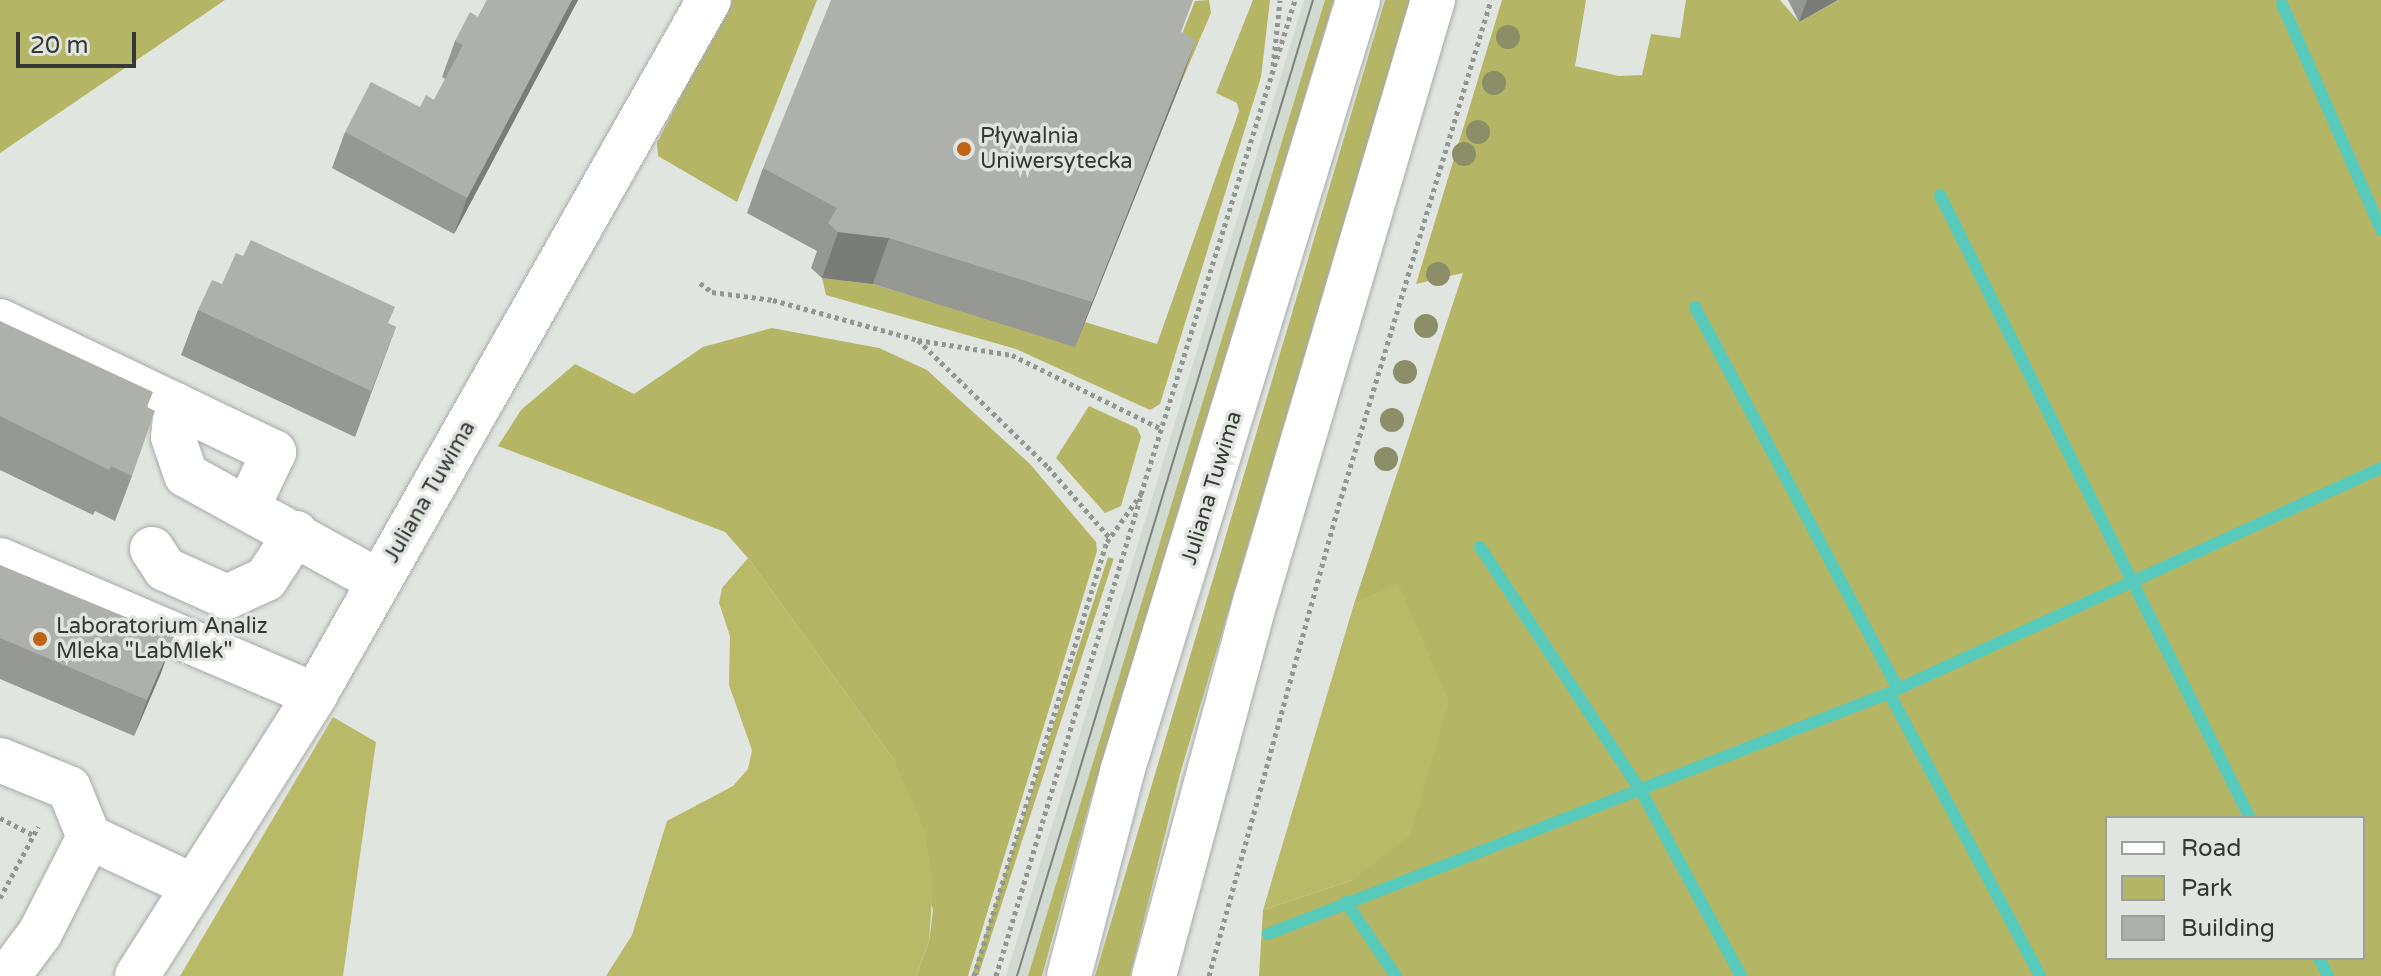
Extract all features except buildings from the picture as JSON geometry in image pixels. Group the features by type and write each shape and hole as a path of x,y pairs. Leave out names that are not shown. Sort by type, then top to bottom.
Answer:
{"main road":[{"name":"Juliana Tuwima","path":"137,976 191,885 315,695 562,266 709,0"},
{"name":"Juliana Tuwima","path":"1069,976 1122,772 1358,0"},
{"path":"1154,976 1248,628 1433,0"},
{"path":"0,321 274,452 248,507"},
{"path":"176,405 173,437 186,475 378,581"},
{"path":"152,549 165,569 227,597 266,579 296,533"},
{"path":"0,560 315,695"},
{"path":"0,760 69,788 89,837 191,885"},
{"path":"8,976 40,933 89,837"}],"path":[{"path":"1272,79 1280,0"},
{"path":"996,976 1141,494 1295,0"},
{"path":"1209,976 1341,498 1491,0"},
{"path":"700,283 712,292 773,300 918,340 1012,355 1162,429"},
{"path":"918,340 1048,467 1109,537"},
{"path":"974,976 1109,537 1141,494"},
{"path":"0,898 61,784"},
{"path":"0,818 34,836"}],"shaded area":[{"path":"1304,0 1325,0 1313,44 1028,976 1006,976"},
{"path":"748,558 894,760 925,832 933,884 929,942 916,976 606,976 632,935 667,821 733,786 748,769 752,750 729,685 730,636 719,603 722,588"},
{"path":"1398,583 1449,702 1410,835 1353,880 1263,910 1354,604"},
{"path":"333,717 376,742 343,976 180,976"}],"green space":[{"path":"0,0 225,0 0,153"},
{"path":"730,0 817,0 737,202 658,156 657,143"},
{"path":"1209,0 1211,13 1180,85 1165,77 1195,1"},
{"path":"1253,0 1270,0 1261,77 1160,404 1150,410 1016,349 826,295 822,278 873,284 1075,346 1085,322 1157,344 1239,111 1237,103 1216,93"},
{"path":"1325,0 1334,0 1091,798 1042,976 1028,976"},
{"path":"1385,0 1410,0 1180,774 1130,976 1095,976"},
{"path":"1502,0 1586,0 1575,66 1619,76 1642,75 1651,34 1680,38 1686,0 1780,0 1799,22 1839,0 2381,0 2381,976 1259,976 1263,910 1353,880 1398,584 1354,604 1463,273 1416,284"},
{"path":"772,328 879,348 927,370 1030,464 1096,542 1097,551 968,976 916,976 929,942 933,910 894,760 748,558 725,532 498,446 521,410 575,364 634,394 703,347"},
{"path":"1089,406 1137,428 1141,437 1121,506 1105,513 1056,458"},
{"path":"1108,557 1114,559 978,975 973,974"}],"waterway":[{"path":"2282,4 2381,230"},
{"path":"1940,195 2249,816"},
{"path":"1695,307 1898,688"},
{"path":"1268,934 1889,693 2381,468"},
{"path":"1480,547 1641,791 1741,976"},
{"path":"1889,693 2040,976"},
{"path":"1346,902 1396,976"},
{"path":"2320,960 2328,976"}],"tram line":[{"path":"1017,976 1313,0"}],"place":[{"name":"Pływalnia Uniwersytecka","path":"964,149"},
{"name":"Laboratorium Analiz Mleka \"LabMlek\"","path":"40,639"}]}
